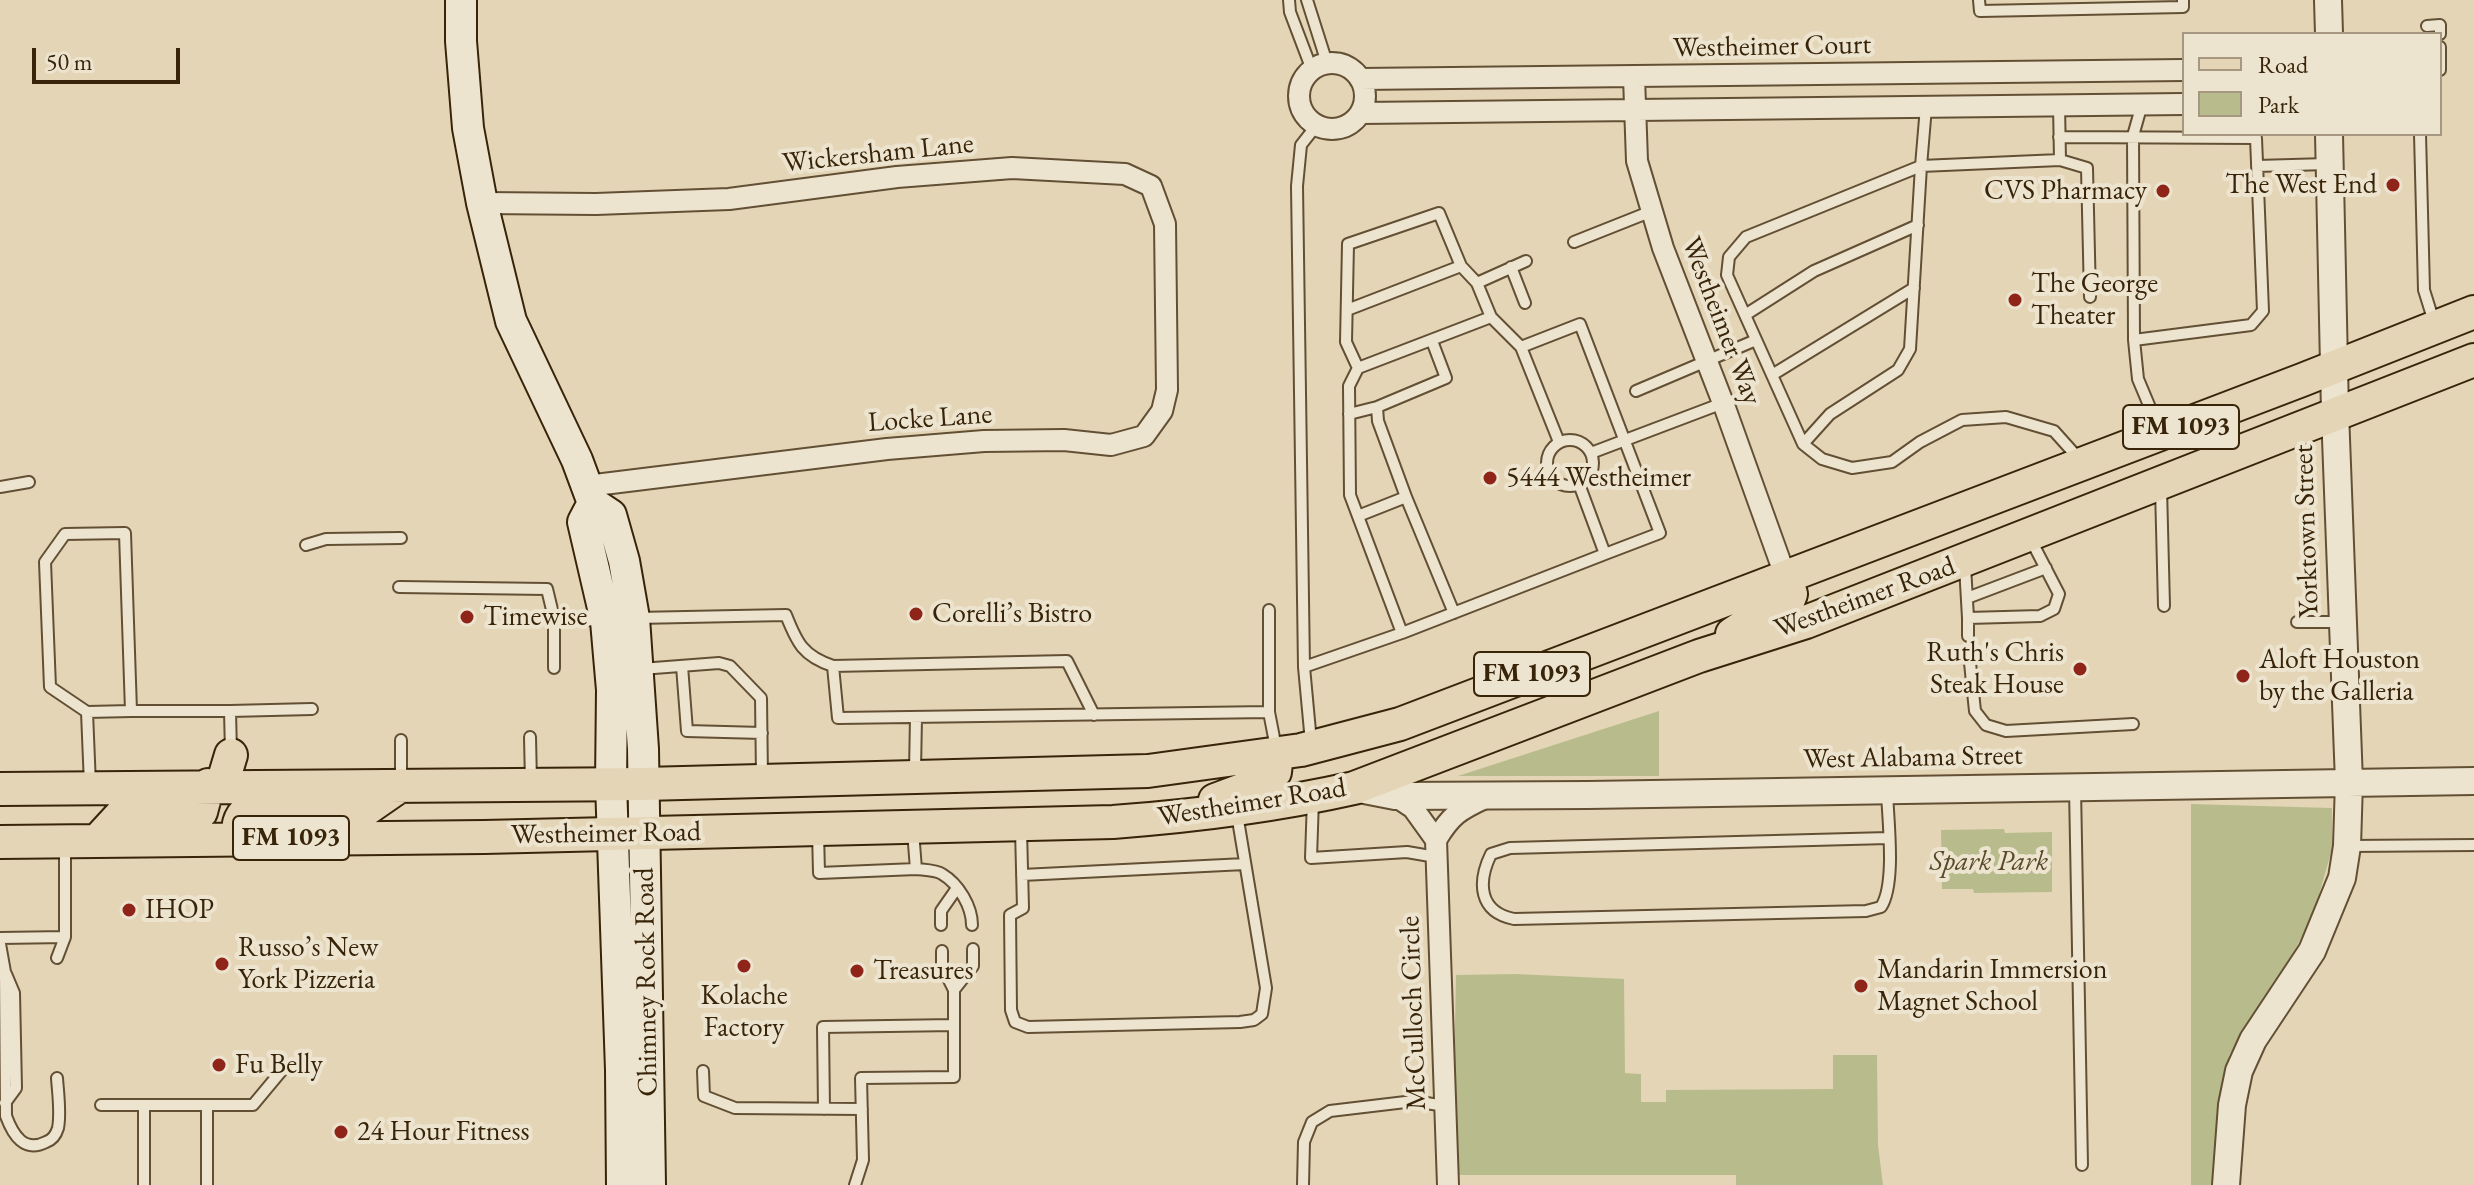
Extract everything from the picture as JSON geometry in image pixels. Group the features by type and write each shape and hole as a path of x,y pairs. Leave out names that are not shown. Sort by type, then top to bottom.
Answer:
{"main road":[{"path":"461,0 468,128 482,203 511,321 590,495"},
{"name":"Westheimer Road","path":"0,789 90,787 221,775 401,785 644,784 1148,771 1277,754 1400,724 2474,312"},
{"name":"Westheimer Road","path":"0,842 912,829 1113,822 1236,810 1313,797 1354,788 1699,656 1806,622 2474,360"},
{"path":"1965,560 1961,543 1968,532 1983,525 2028,485"},
{"name":"Chimney Rock Road","path":"590,495 583,522 639,669 644,784 629,834 621,1070 622,1185"},
{"path":"1699,656 1789,599 1791,594 1786,578"},
{"name":"Chimney Rock Road","path":"620,620 612,690 611,784 629,834 650,1185"},
{"path":"1171,817 1266,781 1275,772 1277,754"},
{"path":"98,840 121,815 201,812 221,775"},
{"path":"238,838 238,823 248,810 365,810 401,785"}],"street":[{"path":"2328,0 2329,32"},
{"name":"Westheimer Court","path":"1319,67 1346,66 1360,79 2182,70"},
{"path":"1319,67 1304,78 1299,99 1301,110 1316,126 1346,127 1361,113 1365,96 1360,79"},
{"path":"2059,105 2060,71"},
{"name":"Westheimer Way","path":"1634,77 1637,161 1663,248 1786,578"},
{"path":"1361,113 2182,104"},
{"name":"Yorktown Street","path":"2226,1185 2232,1105 2239,1071 2253,1040 2312,951 2342,878 2347,846 2349,782 2335,412 2329,136"},
{"name":"Wickersham Lane","path":"482,203 596,204 729,199 897,177 1012,168 1125,174 1151,186 1165,224 1166,310"},
{"name":"Locke Lane","path":"590,495 887,449 984,441 1064,440 1111,445 1144,436 1162,411 1167,390 1166,310"},
{"name":"West Alabama Street","path":"1354,788 1395,796 1490,796 2474,781"},
{"path":"1395,796 1413,808 1436,848"},
{"path":"1436,848 1448,820 1458,811 1490,796"},
{"name":"McCulloch Circle","path":"1436,848 1448,1185"}],"lane":[{"path":"1289,0 1290,12 1319,67"},
{"path":"1307,0 1319,67"},
{"path":"1979,0 1980,11 2183,7 2183,0"},
{"path":"2427,26 2440,25 2440,32"},
{"path":"2142,104 2133,136 2134,340 2138,379 2161,434"},
{"path":"2059,105 2060,160"},
{"path":"1803,444 1830,414 1898,370 1910,349 1926,107"},
{"path":"1312,747 1304,667 1297,186 1301,145 1316,126"},
{"path":"2059,137 2256,136 2263,311 2251,325 2134,340"},
{"path":"2420,136 2424,290 2435,327"},
{"path":"2084,464 2054,431 2006,417 1962,420 1920,442 1892,462 1852,468 1822,459 1803,444 1727,275 1729,257 1746,237 1921,166 2060,160 2087,168 2090,297"},
{"path":"2257,166 2330,164"},
{"path":"1574,242 1652,211"},
{"path":"1358,368 1346,342 1348,244 1439,213 1461,266 1477,283 1491,317 1521,347 1559,442"},
{"path":"1745,315 1814,271 1918,225"},
{"path":"1477,283 1526,261"},
{"path":"1347,310 1461,266"},
{"path":"1511,267 1525,303"},
{"path":"1772,375 1914,288"},
{"path":"1402,633 1350,495 1349,386 1358,368 1491,317"},
{"path":"1304,667 1402,633 1660,533 1580,324 1521,347"},
{"path":"1636,391 1756,340"},
{"path":"1349,414 1377,407 1446,378 1432,341"},
{"path":"1591,453 1723,403"},
{"path":"1377,407 1378,421 1406,497 1454,613"},
{"path":"1574,439 1591,453 1594,460 1590,474 1579,484 1571,486 1556,482 1547,468 1549,453 1559,442 1574,439"},
{"path":"0,487 29,482"},
{"path":"2161,482 2164,606"},
{"path":"1579,484 1605,554"},
{"path":"1358,516 1406,497"},
{"path":"131,711 125,533 65,534 45,562 50,687 87,712 312,709"},
{"path":"1968,618 2040,616 2054,609 2059,594 2029,535"},
{"path":"306,545 326,539 401,538"},
{"path":"1965,560 1968,636"},
{"path":"1967,598 2046,568"},
{"path":"399,587 547,589 554,618 554,668"},
{"path":"1269,610 1269,712 1277,754"},
{"path":"554,618 620,620 786,615 796,641 813,659 833,666 1067,661 1094,715"},
{"path":"2297,622 2343,622"},
{"path":"1969,653 1975,711 1986,725 2006,731 2133,724"},
{"path":"639,669 719,663 730,666 761,698 762,781"},
{"path":"682,666 687,731 762,733"},
{"path":"833,666 838,718 1269,712"},
{"path":"221,775 230,711"},
{"path":"87,712 90,787"},
{"path":"915,777 916,717"},
{"path":"530,737 531,784"},
{"path":"401,740 401,785"},
{"path":"2075,786 2082,1165"},
{"path":"1887,790 1888,838 1887,897 1881,907 1866,911 1514,919 1497,915 1486,902 1484,868 1491,854 1510,848 1888,838"},
{"path":"1313,797 1311,858 1436,848"},
{"path":"1021,824 1023,908 1010,915 1010,991 1013,1018 1019,1025 1249,1021 1264,1012 1266,988 1243,835 1236,810"},
{"path":"912,829 916,869"},
{"path":"818,831 819,873 916,869 941,873 957,888 972,912 972,925"},
{"path":"57,958 65,937 65,840"},
{"path":"2347,846 2474,845"},
{"path":"1022,875 1245,864"},
{"path":"941,925 941,911 957,888"},
{"path":"57,1078 57,1130 51,1140 38,1146 25,1145 10,1129 2,1100 0,941 65,937"},
{"path":"954,990 973,966 973,949"},
{"path":"855,1185 863,1160 861,1078 954,1077 954,990 942,966 942,951"},
{"path":"824,1109 823,1027 954,1025"},
{"path":"101,1105 253,1105 283,1069"},
{"path":"703,1071 704,1096 735,1108 862,1109"},
{"path":"1303,1185 1304,1142 1312,1122 1330,1111 1414,1101 1445,1106"},
{"path":"144,1105 144,1185"},
{"path":"207,1105 207,1185"}],"green space":[{"path":"1659,711 1659,776 1458,776"},
{"path":"2191,804 2332,808 2332,849 2315,909 2288,965 2229,1055 2212,1185 2191,1185"},
{"name":"Spark Park","path":"2004,829 2005,833 2052,832 2052,892 1974,893 1973,889 1942,889 1941,830"},
{"path":"1516,974 1624,979 1625,1073 1641,1074 1641,1102 1666,1102 1666,1090 1833,1089 1833,1055 1877,1055 1878,1145 1883,1185 1736,1185 1736,1175 1452,1175 1456,975"}],"place":[{"name":"The West End","path":"2393,185"},
{"name":"CVS Pharmacy","path":"2163,191"},
{"name":"The George Theater","path":"2015,300"},
{"name":"5444 Westheimer","path":"1490,478"},
{"name":"Corelli’s Bistro","path":"916,614"},
{"name":"Timewise","path":"467,617"},
{"name":"Ruth's Chris Steak House","path":"2080,669"},
{"name":"Aloft Houston by the Galleria","path":"2243,676"},
{"name":"IHOP","path":"129,910"},
{"name":"Russo’s New York Pizzeria","path":"222,964"},
{"name":"Kolache Factory","path":"744,966"},
{"name":"Treasures","path":"857,971"},
{"name":"Mandarin Immersion Magnet School","path":"1861,986"},
{"name":"Fu Belly","path":"219,1065"},
{"name":"24 Hour Fitness","path":"341,1132"}]}
